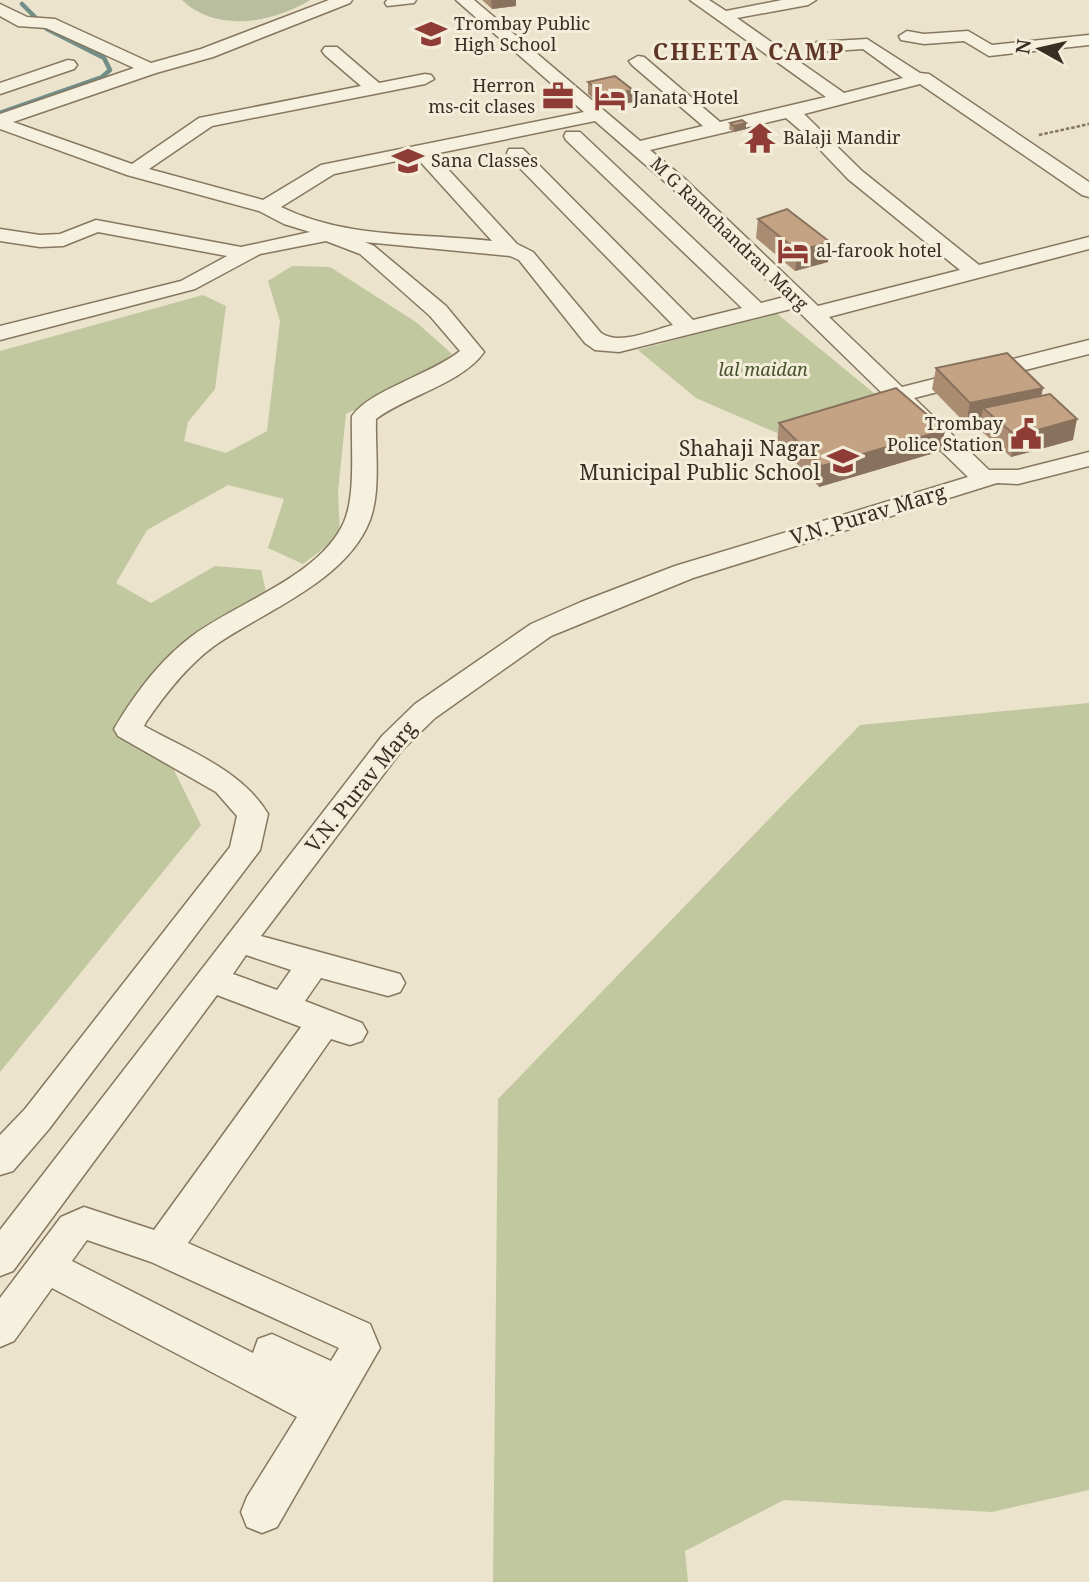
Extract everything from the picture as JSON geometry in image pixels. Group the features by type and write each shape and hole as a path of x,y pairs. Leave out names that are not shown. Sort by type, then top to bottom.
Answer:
{"street":[{"path":"0,122 150,69 207,52 345,0"},
{"name":"M G Ramchandran Marg","path":"464,0 678,183 806,307 990,477"},
{"path":"698,0 839,98"},
{"path":"723,16 808,0"},
{"path":"0,9 24,22 49,23 150,69"},
{"path":"907,36 924,39 968,36 989,51"},
{"path":"964,54 1089,40"},
{"path":"817,47 867,44 917,79"},
{"path":"331,51 374,89"},
{"path":"638,61 717,129"},
{"path":"0,89 68,65"},
{"path":"636,147 923,78 1089,191"},
{"path":"134,171 206,122 425,79"},
{"path":"790,112 814,132 855,175 975,272"},
{"path":"266,207 328,169 598,115"},
{"path":"0,122 134,171 266,207 282,217 352,233 510,249 526,256 593,338 603,345 619,345 757,311 806,307 975,272 1089,243"},
{"path":"573,136 757,311"},
{"path":"420,150 510,249"},
{"path":"516,153 688,328"},
{"path":"0,235 40,241 62,240 96,226 159,235 234,252 251,251"},
{"path":"0,333 188,285 251,251 277,243 328,235 360,246 438,311 473,352 460,363 383,400 364,416 358,518 349,537 311,574 201,642 139,707 128,729 226,785 253,814 245,850 37,1119 0,1160"},
{"path":"900,395 1089,347"},
{"name":"V.N. Purav Marg","path":"990,477 1002,465 1089,444"},
{"name":"V.N. Purav Marg","path":"0,1259 392,743 425,711 458,685 541,630 684,572 990,477 1018,477 1089,459"},
{"path":"239,941 388,983"},
{"path":"284,1006 313,964"},
{"path":"162,1249 337,1027 211,979"},
{"path":"0,1329 75,1228 84,1223 162,1249 356,1337 360,1348 262,1512"},
{"path":"48,1267 331,1398"},
{"path":"272,1352 331,1398"}],"path":[{"path":"1014,141 1089,124"}],"green space":[{"path":"182,0 310,0 262,19 228,21 211,17"},
{"path":"292,266 330,267 416,322 452,354 417,381 346,414 338,492 340,536 303,564 268,548 284,499 228,485 147,530 116,583 151,603 215,566 261,570 267,596 174,649 116,723 174,770 201,825 0,1072 0,351 203,295 226,306 215,389 188,422 184,441 226,453 267,431 280,321 268,281"},
{"name":"lal maidan","path":"775,312 880,398 777,433 696,398 638,350"},
{"path":"1089,703 1089,1490 992,1512 784,1500 685,1551 688,1582 493,1582 498,1099 860,725"}],"building":[{"path":"615,76 633,90 605,96 588,82"},
{"path":"559,85 569,93 556,96 548,88"},
{"path":"742,120 746,123 734,126 730,123"},
{"path":"787,209 830,242 798,251 758,219"},
{"path":"1007,353 1043,388 970,403 936,368"},
{"path":"896,388 945,430 822,466 779,423"},
{"path":"1050,394 1077,419 1016,436 983,408"}],"waterway":[{"path":"0,113 102,77 110,70 104,58 47,29 22,4"}],"place":[{"name":"Trombay Public High School","path":"431,34"},
{"name":"Herron ms-cit clases","path":"558,96"},
{"name":"Janata Hotel","path":"610,98"},
{"name":"Balaji Mandir","path":"760,138"},
{"name":"Sana Classes","path":"408,161"},
{"name":"al-farook hotel","path":"793,251"},
{"name":"Trombay Police Station","path":"1026,434"},
{"name":"Shahaji Nagar Municipal Public School","path":"843,461"}],"district":[{"name":"CHEETA CAMP","path":"749,52"}]}
